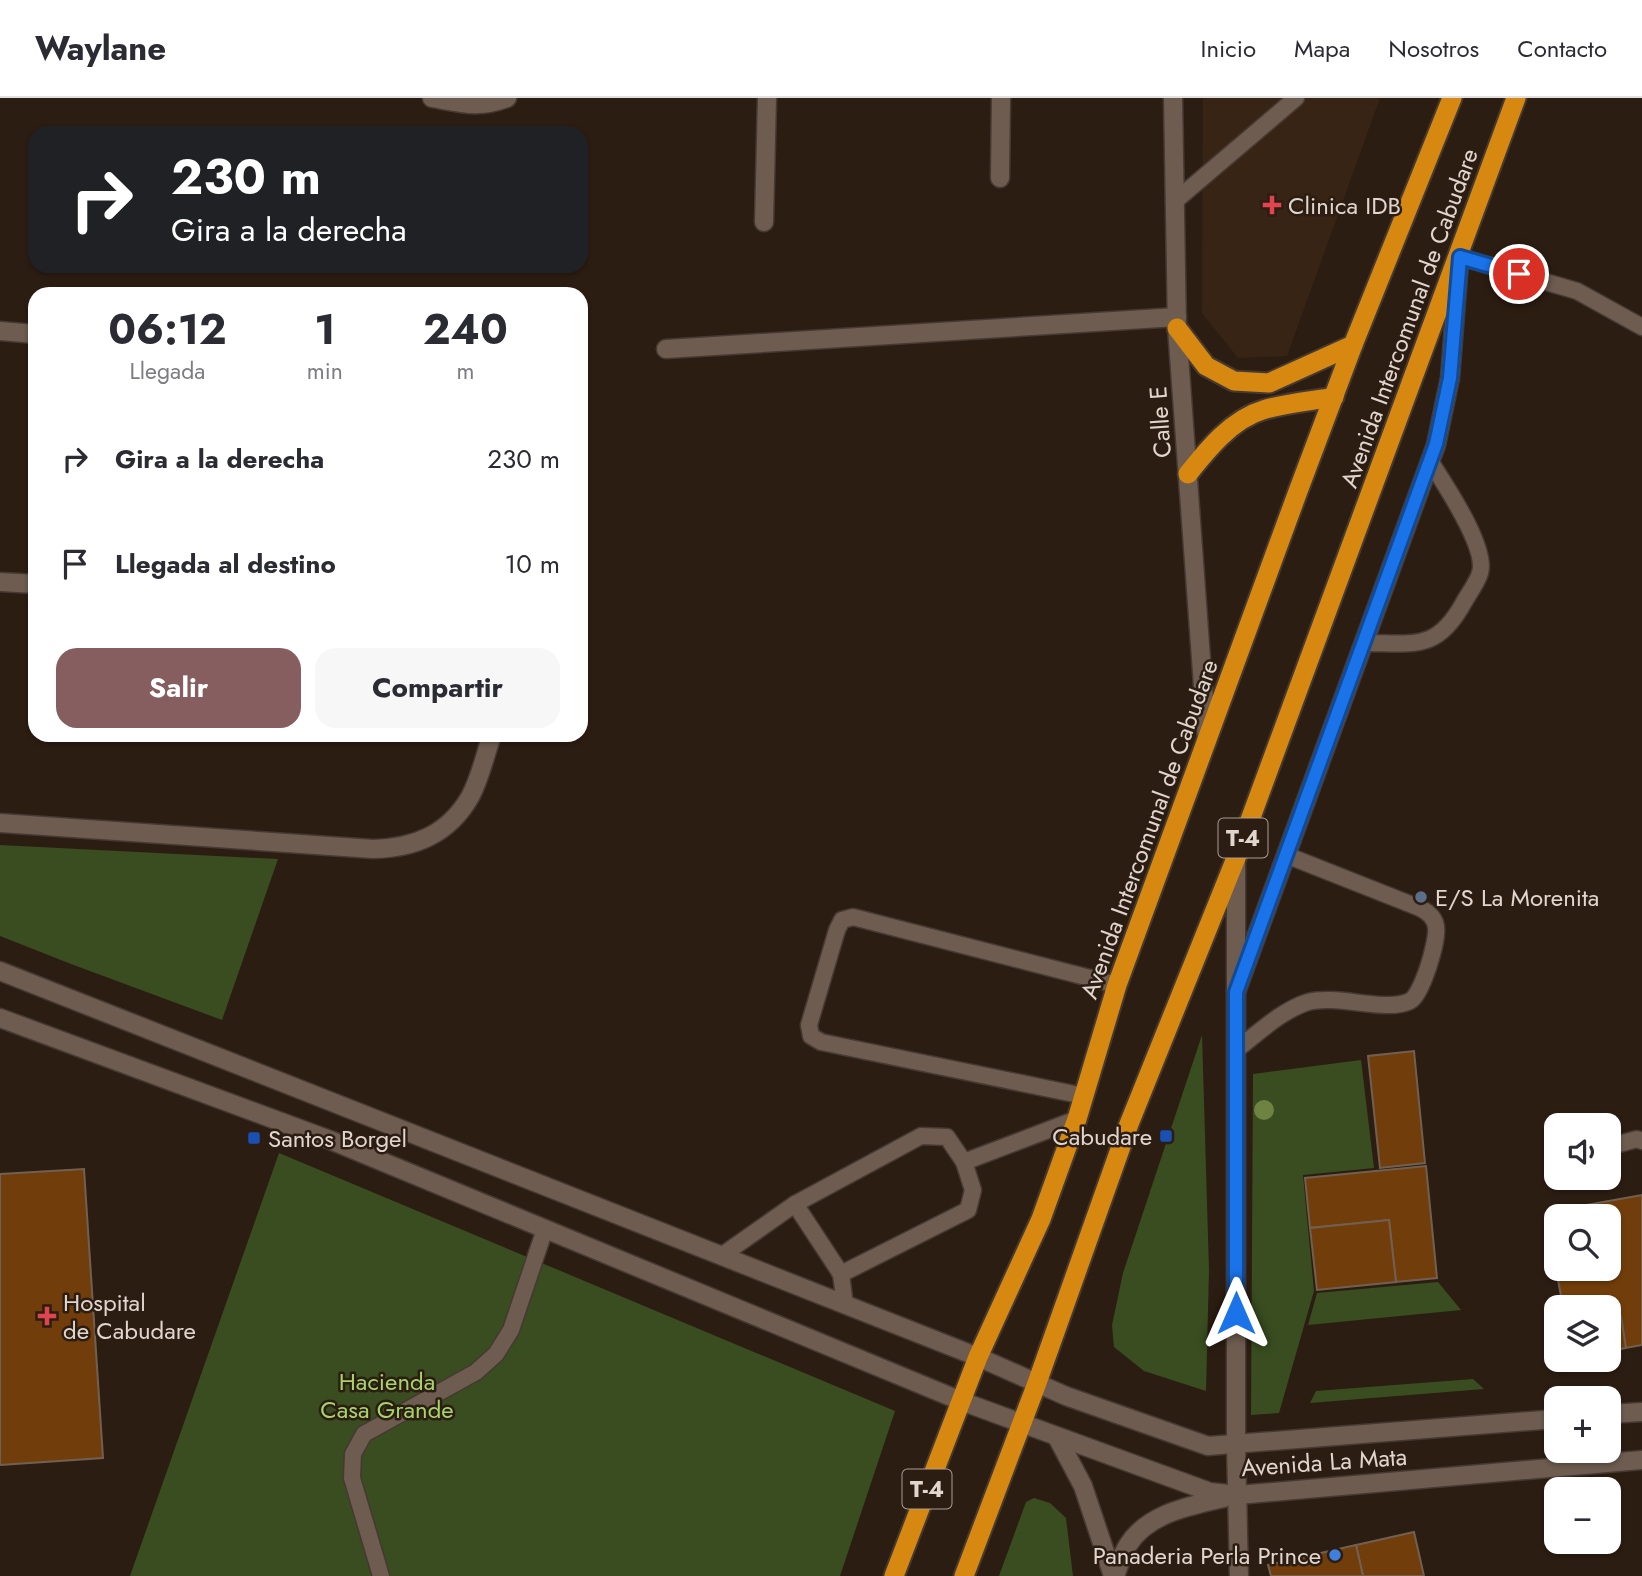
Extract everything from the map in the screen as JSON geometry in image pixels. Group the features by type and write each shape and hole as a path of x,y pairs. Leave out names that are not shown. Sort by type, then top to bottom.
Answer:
{"highway":[{"name":"Avenida Intercomunal de Cabudare","path":"894,1576 978,1357 1041,1219 1077,1119 1117,985 1353,345 1452,98"},
{"name":"Avenida Intercomunal de Cabudare","path":"964,1576 1037,1383 1129,1124 1236,858 1516,98"},
{"path":"1177,323 1206,366 1234,381 1269,383 1353,345"},
{"path":"1188,474 1209,448 1246,418 1262,410 1334,397"}],"street":[{"path":"432,98 469,105 487,105 507,98"},
{"path":"764,222 767,98"},
{"path":"1000,178 1001,98"},
{"name":"Calle E","path":"1173,98 1177,323 1207,741"},
{"path":"1236,992 1436,444 1450,378 1460,253"},
{"path":"666,349 1177,323"},
{"path":"0,331 28,333"},
{"path":"0,582 28,584"},
{"path":"0,823 359,848 398,848 424,840 450,823 470,797 490,742"},
{"path":"1236,858 1236,1444 1239,1576"},
{"name":"Avenida La Mata","path":"0,971 978,1357 1037,1383 1208,1446 1544,1420"},
{"name":"Avenida La Mata","path":"0,1018 330,1140 961,1401 1210,1492 1238,1495 1642,1460"},
{"path":"1621,1413 1642,1412"},
{"path":"1057,1437 1083,1486 1114,1576"},
{"path":"1114,1576 1128,1545 1148,1524 1177,1509 1238,1495"}],"lane":[{"path":"1174,202 1296,98"},
{"path":"1460,253 1577,291 1642,327"},
{"path":"1363,643 1420,643 1440,635 1455,618 1481,572 1479,554 1471,532 1430,461"},
{"path":"1236,1050 1278,1019 1308,1002 1332,999 1399,1004 1412,1000 1419,991 1436,939 1436,924 1430,914 1420,908 1286,855"},
{"path":"1084,1096 821,1042 811,1036 809,1025 836,930 842,920 853,917 1117,985"},
{"path":"964,1162 1077,1119"},
{"path":"721,1256 795,1204 921,1136 947,1137 964,1162 973,1191 968,1209 841,1274"},
{"path":"1621,1143 1637,1139 1642,1141"},
{"path":"795,1204 841,1274 845,1305"},
{"path":"381,1576 352,1478 353,1454 365,1434 476,1372 496,1354 511,1329 545,1229"}],"shaded area":[{"name":"Clinica IDB","path":"1203,98 1380,98 1287,356 1238,358 1202,313"}],"green space":[{"path":"0,845 278,859 222,1020 0,936"},
{"path":"1202,1035 1209,1270 1206,1391 1144,1371 1114,1347 1112,1325 1123,1273"},
{"path":"1361,1060 1374,1168 1303,1175 1314,1291 1279,1413 1251,1415 1253,1074"},
{"name":"Hacienda Casa Grande","path":"279,1153 895,1411 840,1576 130,1576"},
{"path":"1438,1282 1461,1310 1308,1325 1317,1293"},
{"path":"1473,1379 1484,1389 1310,1403 1316,1391"},
{"path":"1034,1498 1050,1503 1066,1518 1073,1576 999,1576 1026,1502"}],"building":[{"path":"1414,1051 1425,1163 1380,1168 1368,1056"},
{"path":"1426,1166 1437,1278 1396,1282 1389,1220 1310,1228 1305,1178"},
{"name":"Hospital de Cabudare","path":"84,1169 103,1458 0,1465 0,1174"},
{"path":"1642,1195 1642,1345 1621,1349 1621,1295 1561,1295 1558,1281 1621,1281 1621,1204 1592,1204"},
{"path":"1389,1220 1396,1282 1317,1290 1310,1228"},
{"path":"1621,1316 1626,1348 1621,1349"},
{"path":"1414,1532 1424,1576 1363,1576 1356,1545"},
{"name":"Panaderia Perla Prince","path":"1356,1545 1363,1576 1271,1576 1268,1565"}],"place":[{"name":"Clinica IDB","path":"1272,205"},
{"name":"E/S La Morenita","path":"1421,897"},
{"name":"Cabudare","path":"1166,1136"},
{"name":"Santos Borgel","path":"254,1138"},
{"name":"Hospital de Cabudare","path":"47,1316"},
{"name":"Panaderia Perla Prince","path":"1335,1555"}],"route":[{"path":"1236,1313 1236,992 1436,444 1450,378 1460,257 1519,274"}]}
